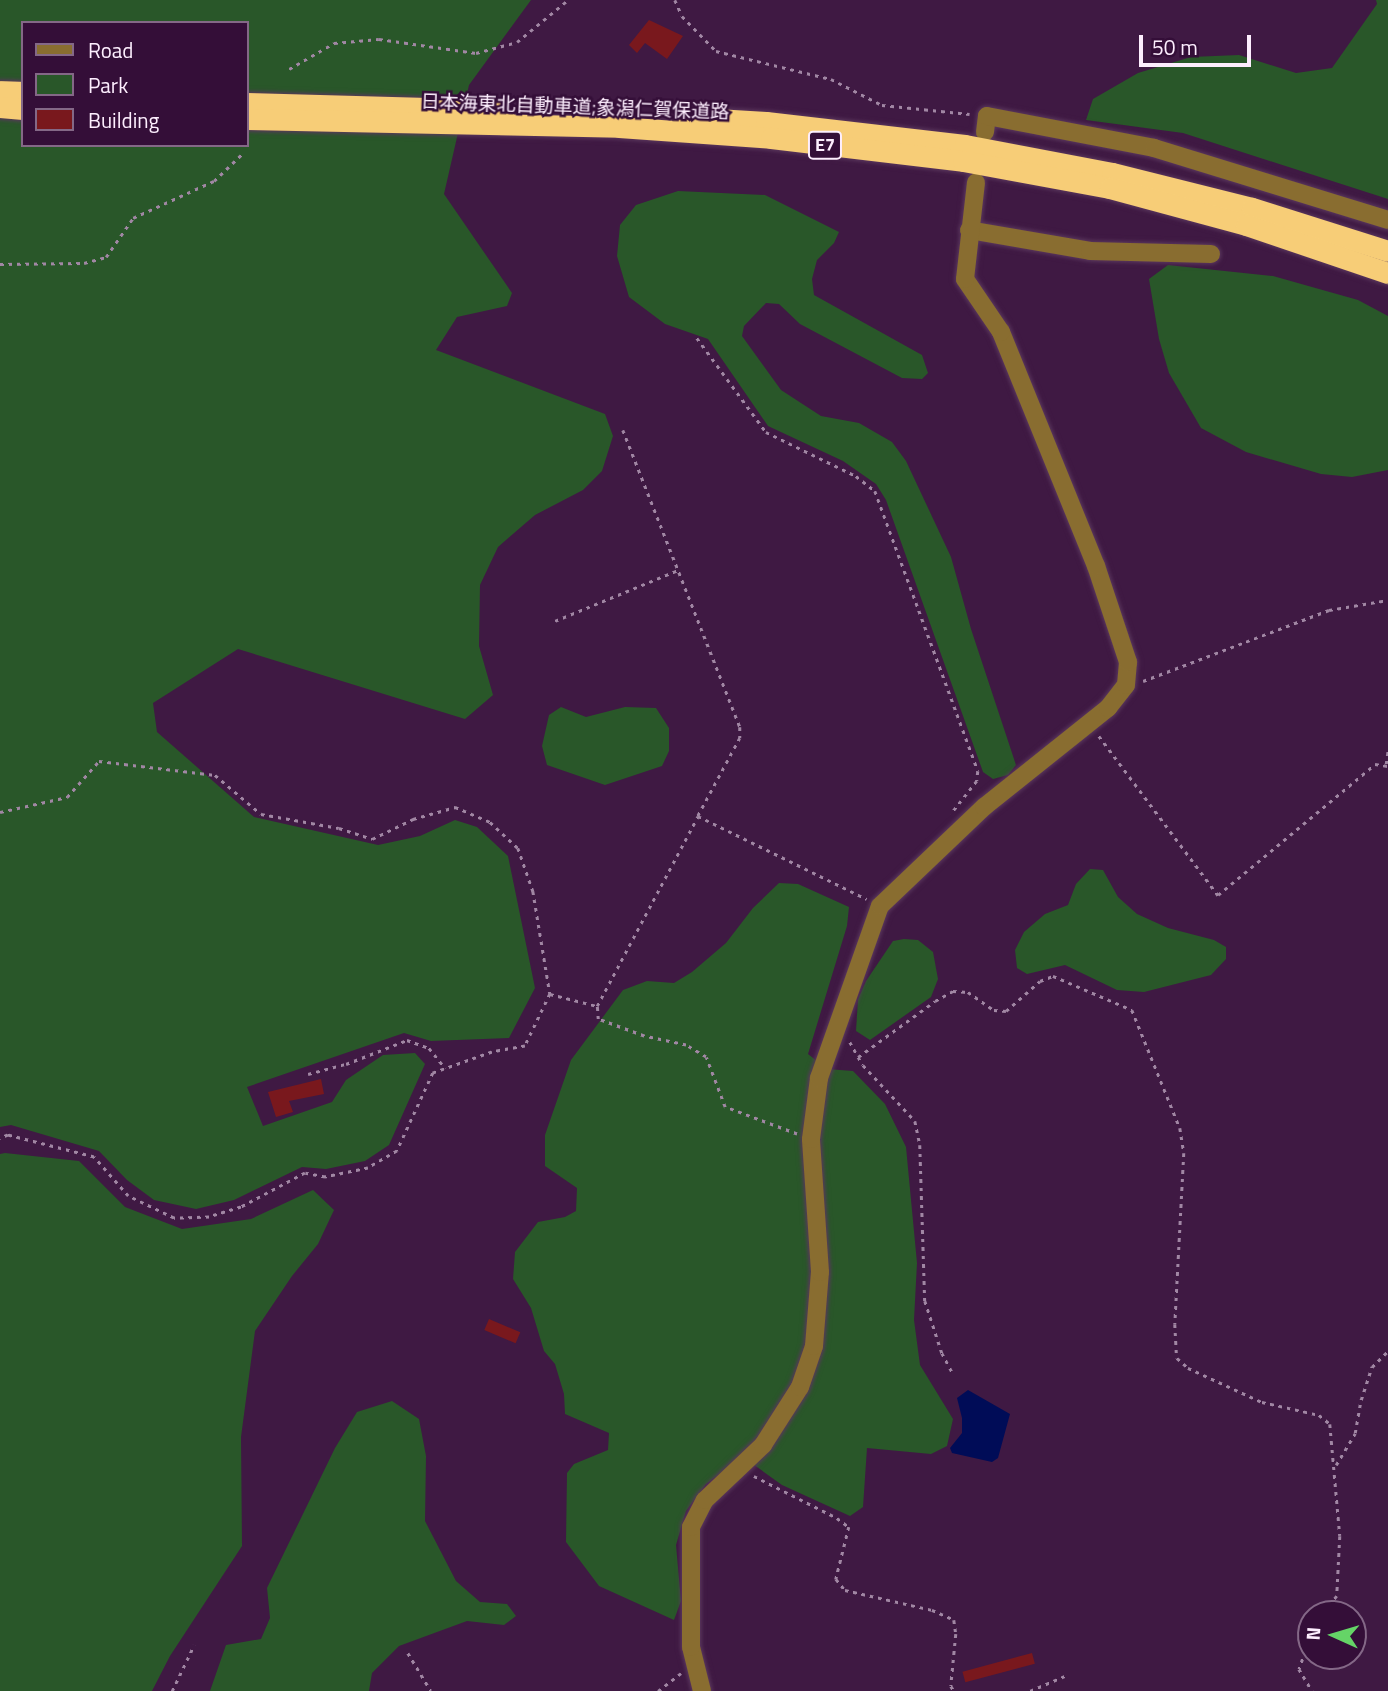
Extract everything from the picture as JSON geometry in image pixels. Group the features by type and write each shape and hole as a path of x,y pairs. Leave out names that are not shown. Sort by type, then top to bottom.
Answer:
{"highway":[{"path":"0,91 21,92"},
{"name":"日本海東北自動車道;象潟仁賀保道路","path":"248,103 624,113 766,122 965,145 1112,173 1252,208 1388,251"},
{"path":"0,107 21,108"},
{"name":"日本海東北自動車道;象潟仁賀保道路","path":"248,119 619,127 771,138 963,161 1110,188 1247,225 1388,273"}],"street":[{"path":"986,124 1154,148 1388,220"},
{"path":"702,1691 691,1647 691,1527 705,1500 763,1445 800,1387 814,1346 820,1272 812,1143 819,1077 880,906 984,807 1108,708 1124,688 1128,662 1096,566 1002,332 965,279 976,183"},
{"path":"969,230 1090,251 1211,254"}],"path":[{"path":"289,69 334,43 379,39 476,53 517,42 568,0"},
{"path":"675,0 682,16 716,51 831,79 883,106 986,124"},
{"path":"0,264 84,263 106,257 134,218 214,181 242,154"},
{"path":"696,338 766,432 856,475 875,491 978,771 977,782 951,815"},
{"path":"623,430 740,727 740,738 597,1006 598,1019 643,1035 686,1045 706,1058 725,1107 795,1133 812,1143"},
{"path":"555,621 678,570"},
{"path":"1124,688 1329,610 1388,600"},
{"path":"1090,723 1218,895 1374,764 1387,765 1388,750"},
{"path":"0,812 67,797 99,761 215,775 261,814 339,828 372,839 413,819 455,807 490,822 518,848 533,891 550,994 524,1046 492,1052 433,1073 397,1151 368,1168 325,1177 305,1173 242,1207 209,1217 174,1218 128,1196 94,1157 8,1135 0,1138"},
{"path":"698,816 880,906"},
{"path":"858,1057 953,991 968,992 994,1010 1006,1011 1040,981 1053,976 1132,1010 1180,1128 1184,1153 1175,1324 1177,1357 1188,1368 1262,1402 1319,1415 1330,1424 1336,1465 1340,1536 1337,1596 1334,1600"},
{"path":"550,994 597,1006"},
{"path":"838,1020 858,1057 915,1121 920,1146 925,1301 942,1353 952,1372"},
{"path":"308,1074 346,1064 407,1040 429,1048 445,1068"},
{"path":"1336,1465 1354,1433 1361,1399 1372,1367 1388,1352"},
{"path":"738,1468 837,1518 849,1527 836,1579 845,1590 932,1610 954,1620 956,1634 951,1686 954,1691"},
{"path":"173,1691 194,1645"},
{"path":"408,1653 431,1691"},
{"path":"658,1691 695,1663"},
{"path":"1299,1670 1312,1691"},
{"path":"1030,1691 1067,1675"}],"green space":[{"path":"0,0 531,0 469,85 444,194 512,293 507,306 457,317 436,350 605,414 613,436 602,471 583,490 535,515 498,547 480,585 479,646 493,695 465,719 238,649 153,703 157,732 254,817 378,845 420,836 455,820 477,827 508,856 535,988 509,1038 431,1041 404,1033 247,1087 263,1126 332,1102 346,1080 383,1055 415,1053 425,1064 389,1145 365,1161 326,1169 302,1167 234,1200 196,1209 154,1200 127,1180 99,1151 11,1125 0,1127"},
{"path":"1376,0 1388,0 1388,199 1183,133 1086,120 1093,99 1138,73 1191,57 1239,55 1296,73 1332,68 1377,4"},
{"path":"678,191 765,195 839,232 834,243 817,260 812,279 814,295 922,355 928,373 922,379 902,378 800,324 779,304 766,303 744,326 742,336 781,390 821,416 859,423 892,442 906,461 951,557 971,629 1016,765 1008,775 993,779 983,772 886,500 876,484 843,461 768,426 708,339 665,324 629,297 617,256 620,225 636,205"},
{"path":"1168,265 1273,276 1358,300 1388,316 1388,470 1352,477 1321,474 1246,452 1201,428 1169,373 1159,339 1149,279"},
{"path":"561,707 586,717 625,707 656,708 669,728 669,751 662,766 605,785 547,765 542,746 549,715"},
{"path":"1090,869 1103,870 1118,897 1137,914 1168,928 1214,940 1226,947 1226,959 1211,975 1144,992 1117,990 1065,965 1027,974 1017,968 1015,950 1024,932 1045,914 1068,905 1076,884"},
{"path":"779,883 798,884 849,907 847,926 808,1054 827,1069 853,1071 885,1104 906,1147 917,1263 914,1320 920,1365 953,1419 947,1446 931,1454 867,1448 863,1507 850,1516 782,1485 743,1457 706,1484 686,1511 676,1545 681,1601 674,1620 599,1586 566,1542 567,1473 574,1464 608,1450 609,1433 565,1414 564,1394 555,1364 544,1351 531,1308 513,1279 515,1252 538,1222 565,1217 576,1211 577,1188 545,1166 545,1135 571,1060 623,990 647,981 674,983 692,972 726,943 753,908"},
{"path":"918,940 933,952 938,979 931,997 870,1040 856,1031 858,999 866,981 893,941"},
{"path":"0,1154 79,1161 125,1207 182,1229 251,1219 313,1190 334,1210 318,1244 292,1276 255,1331 241,1437 242,1546 170,1656 152,1691 0,1691"},
{"path":"392,1401 419,1419 426,1456 425,1521 456,1581 480,1602 507,1604 516,1616 504,1625 467,1621 399,1646 372,1673 369,1691 210,1691 226,1645 261,1639 270,1618 267,1588 335,1448 357,1412"}],"shaded area":[{"path":"968,1390 1010,1414 998,1458 992,1462 952,1453 950,1448 962,1433 962,1418 957,1398"}],"building":[{"path":"649,20 683,36 667,59 645,43 637,53 629,45"},
{"path":"321,1079 324,1094 289,1101 293,1112 276,1117 268,1092"},
{"path":"489,1319 520,1332 516,1343 484,1330"},
{"path":"1032,1653 1035,1664 965,1682 962,1672"}]}
